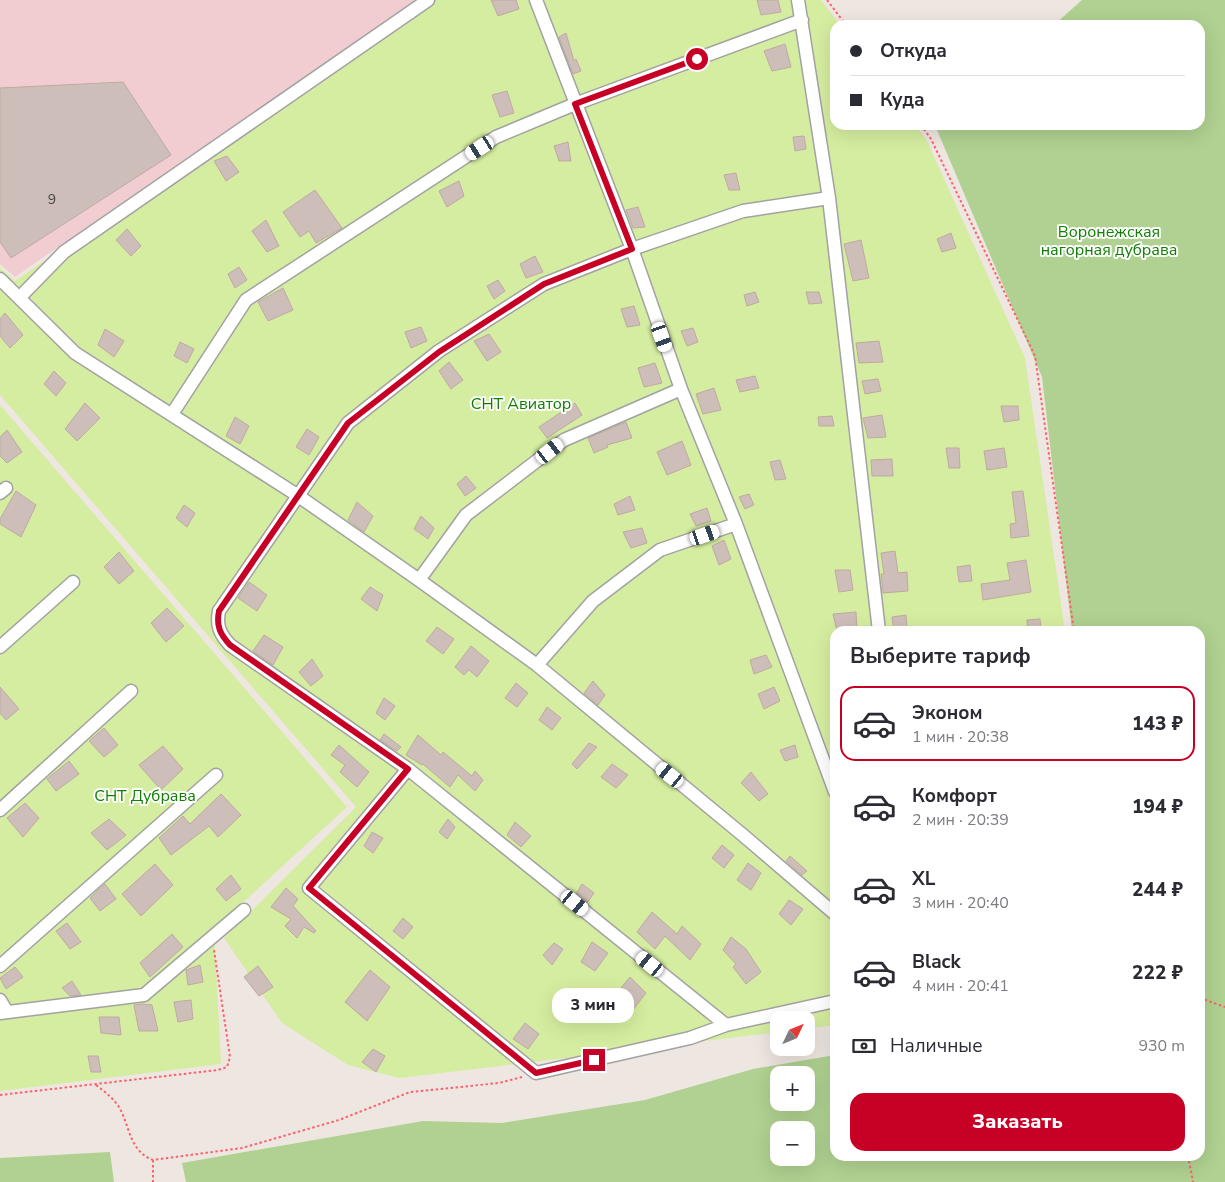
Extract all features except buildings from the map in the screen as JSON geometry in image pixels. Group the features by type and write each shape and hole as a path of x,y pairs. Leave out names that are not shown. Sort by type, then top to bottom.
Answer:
{"street":[{"path":"19,298 64,252 428,0"},
{"path":"536,0 632,249 681,389 736,524 830,778"},
{"path":"798,0 829,198 878,626"},
{"path":"172,414 246,300 496,137 575,104 802,20"},
{"path":"726,1025 408,769 230,645 218,628 219,611 348,423 439,352 544,284 632,249 743,211 829,198"},
{"path":"0,279 75,353 297,495 419,580 537,666 744,836 830,910"},
{"path":"419,580 466,515 564,440 681,389"},
{"path":"537,666 593,601 660,550 736,524"},
{"path":"0,647 74,582"},
{"path":"0,810 131,691"},
{"path":"408,769 309,888 536,1073 690,1038 726,1025 830,1002"},
{"path":"0,966 216,775"},
{"path":"0,1000 3,1013 144,995 244,910"}],"path":[{"path":"827,0 842,20"},
{"path":"925,130 931,139 1035,356 1073,626"},
{"path":"0,1095 218,1070 227,1067 230,1057 212,938"},
{"path":"1205,1000 1225,1007"},
{"path":"96,1085 118,1105 130,1138 137,1148 146,1158 153,1160 242,1148 339,1120 410,1092 498,1083 536,1073"},
{"path":"153,1160 153,1182"},
{"path":"1189,1161 1193,1182"}],"shaded area":[{"path":"0,0 415,0 15,277 0,264"}],"green space":[{"name":"СНТ Авиатор","path":"420,0 821,0 836,20 830,20 830,130 919,130 926,139 1025,358 1064,626 830,626 830,1026 815,1028 815,1011 770,1011 770,1033 400,1078 348,1065 282,1023 224,938 356,807 0,395 0,268 15,281"},
{"name":"Воронежская нагорная дубрава","path":"1082,0 1225,0 1225,1182 186,1182 182,1163 423,1121 502,1123 645,1100 753,1069 770,1066 770,1111 815,1111 815,1066 771,1066 830,1056 830,1161 1205,1161 1205,626 1071,626 1042,377 937,130 1205,130 1205,20 1060,20"},
{"name":"СНТ Дубрава","path":"0,405 347,807 214,929 221,1064 0,1091"},
{"path":"110,1152 114,1182 0,1182 0,1158"}],"route":[{"path":"594,1060 536,1073 309,888 408,769 230,645 218,628 217,621 219,611 348,423 439,352 544,284 632,249 575,104 697,59"}]}
